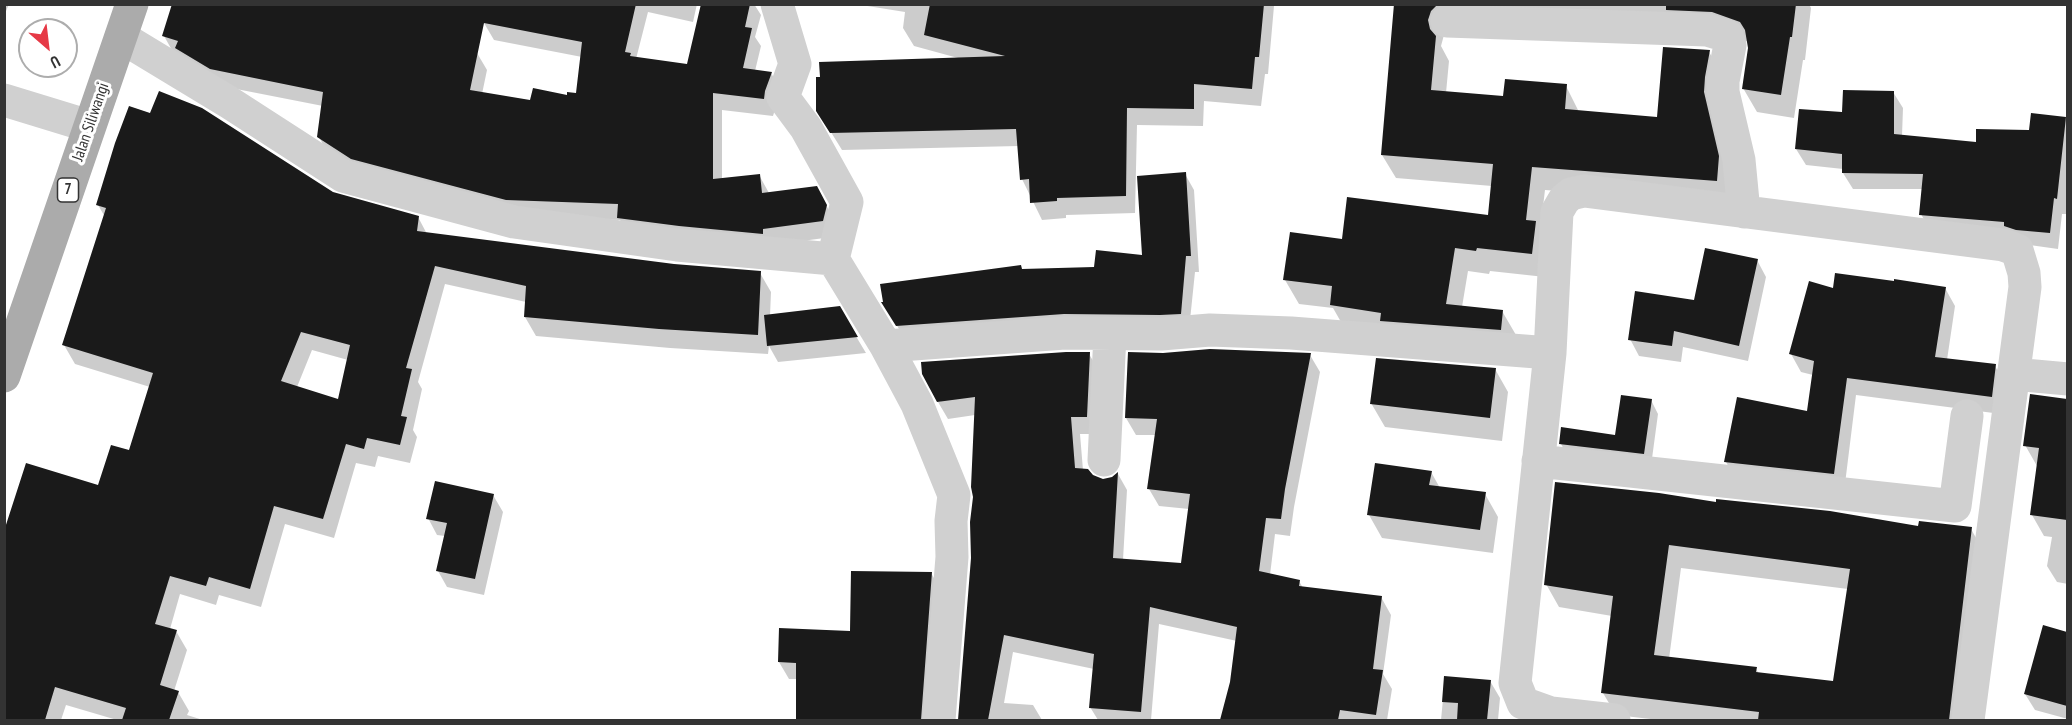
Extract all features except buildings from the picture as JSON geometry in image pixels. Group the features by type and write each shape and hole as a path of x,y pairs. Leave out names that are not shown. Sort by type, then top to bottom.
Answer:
{"main road":[{"name":"Jalan Siliwangi","path":"4,376 132,4"}],"street":[{"path":"777,4 795,64 783,97 806,128 847,202 833,259 886,346 916,404 954,495 951,521 952,557 939,720"},
{"path":"1447,21 1707,30 1727,36 1730,45 1723,92 1739,160 1744,212"},
{"path":"121,37 230,103 343,176 513,222 677,245 833,259"},
{"path":"7,110 89,126"},
{"path":"1614,720 1551,713 1523,703 1515,683 1550,353 1557,212 1564,200 1572,194 1584,191 2002,245 2017,250 2024,273 2025,287 1968,720"},
{"path":"886,346 1065,333 1161,334 1210,330 1291,333 1550,353"},
{"path":"1104,460 1110,334"},
{"path":"2013,374 2067,379"},
{"path":"1538,461 1955,506 1967,416"}]}
